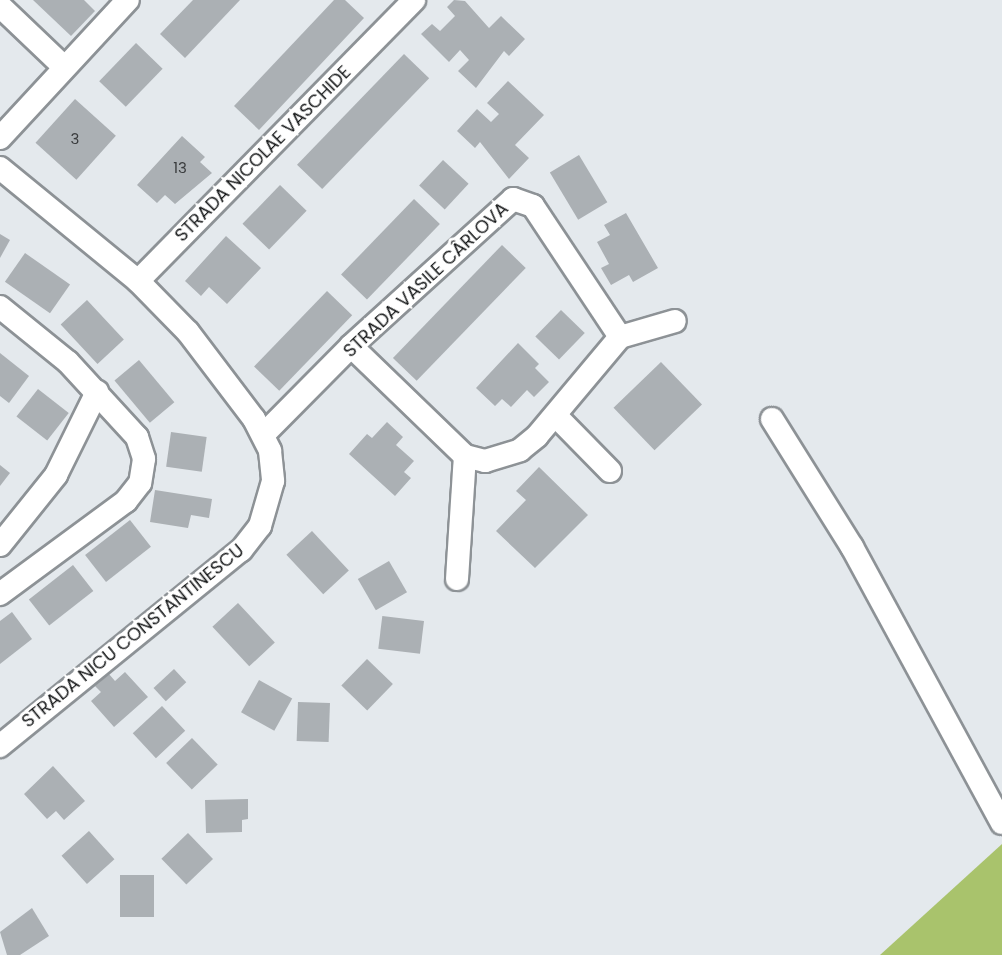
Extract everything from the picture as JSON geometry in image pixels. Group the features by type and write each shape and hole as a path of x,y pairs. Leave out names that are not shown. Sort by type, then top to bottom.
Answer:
{"street":[{"path":"0,138 128,0"},
{"name":"STRADA NICOLAE VASCHIDE","path":"138,281 414,0"},
{"path":"0,6 64,67"},
{"name":"STRADA NICU CONSTANTINESCU","path":"0,168 138,281 212,360 263,435 270,451 273,481 266,511 251,538 0,746"},
{"name":"STRADA VASILE CÂRLOVA","path":"263,435 351,346 513,199 533,206 620,337"},
{"path":"0,307 52,346 137,437 144,471 126,501 0,594"},
{"path":"351,346 465,456 484,461 520,450 556,416 620,337 675,321"},
{"path":"0,545 56,475 97,392"},
{"path":"556,416 610,471"},
{"path":"772,419 852,547 1002,823"},
{"path":"457,579 465,456"}],"green space":[{"path":"1002,844 1002,955 880,955"}],"building":[{"path":"33,0 84,0 95,11 71,36"},
{"path":"193,0 240,0 185,58 160,34"},
{"path":"334,0 345,0 364,18 259,130 234,106"},
{"path":"454,0 465,1 489,28 501,16 525,39 509,56 504,51 476,88 458,71 469,60 460,50 449,62 421,34 432,24 440,31 455,16 447,7"},
{"path":"136,43 163,69 126,107 99,81"},
{"path":"404,54 429,78 322,189 297,165"},
{"path":"508,81 544,115 515,145 529,158 509,179 480,142 475,148 457,131 477,109 491,122 499,114 487,103"},
{"path":"75,99 116,136 76,180 36,143"},
{"path":"182,136 205,157 200,162 212,173 175,204 165,195 157,203 137,185"},
{"path":"579,155 607,202 578,220 550,173"},
{"path":"443,160 469,184 445,209 419,186"},
{"path":"280,185 307,211 269,250 242,224"},
{"path":"414,199 440,224 367,300 341,275"},
{"path":"626,213 658,268 633,282 629,275 611,285 601,268 609,264 597,242 610,235 604,225"},
{"path":"0,234 10,240 0,258"},
{"path":"226,236 261,268 227,304 209,287 201,296 185,281"},
{"path":"502,245 526,268 417,381 393,358"},
{"path":"25,253 70,285 50,313 5,282"},
{"path":"327,291 352,315 279,391 254,367"},
{"path":"87,300 124,339 97,364 61,325"},
{"path":"561,310 585,333 559,360 535,337"},
{"path":"518,343 539,364 535,368 549,382 534,397 527,390 511,407 502,399 495,406 476,388"},
{"path":"0,353 29,376 9,403 0,396"},
{"path":"139,360 174,402 150,423 114,381"},
{"path":"661,362 702,404 655,450 614,408"},
{"path":"38,389 69,413 47,441 16,417"},
{"path":"387,422 403,437 396,445 414,461 404,472 411,478 395,496 349,454 367,434 372,438"},
{"path":"171,432 207,437 202,472 166,467"},
{"path":"0,465 10,473 0,486"},
{"path":"539,467 588,515 535,568 496,531 526,500 516,491"},
{"path":"155,490 212,499 209,518 191,515 188,528 150,522"},
{"path":"130,520 151,547 106,582 85,555"},
{"path":"312,531 349,570 323,594 286,555"},
{"path":"389,561 407,592 376,610 358,579"},
{"path":"73,565 93,591 49,625 29,599"},
{"path":"238,603 275,642 249,666 212,627"},
{"path":"12,612 32,639 0,664 0,621"},
{"path":"382,616 424,621 420,654 378,649"},
{"path":"367,659 393,684 367,711 341,686"},
{"path":"174,669 186,682 166,701 154,688"},
{"path":"125,672 148,697 114,727 91,701 101,692 95,686 109,674 115,681"},
{"path":"259,680 292,698 274,731 241,712"},
{"path":"298,702 330,703 329,742 297,741"},
{"path":"162,706 185,731 156,758 133,733"},
{"path":"192,738 218,765 192,790 166,763"},
{"path":"53,766 85,801 64,820 56,811 47,819 24,794"},
{"path":"248,799 248,819 242,820 242,832 206,833 205,800"},
{"path":"89,831 114,859 87,884 62,856"},
{"path":"188,833 213,859 186,885 161,859"},
{"path":"120,875 154,875 154,917 120,917"},
{"path":"32,908 49,936 20,955 7,955 0,932"}]}
